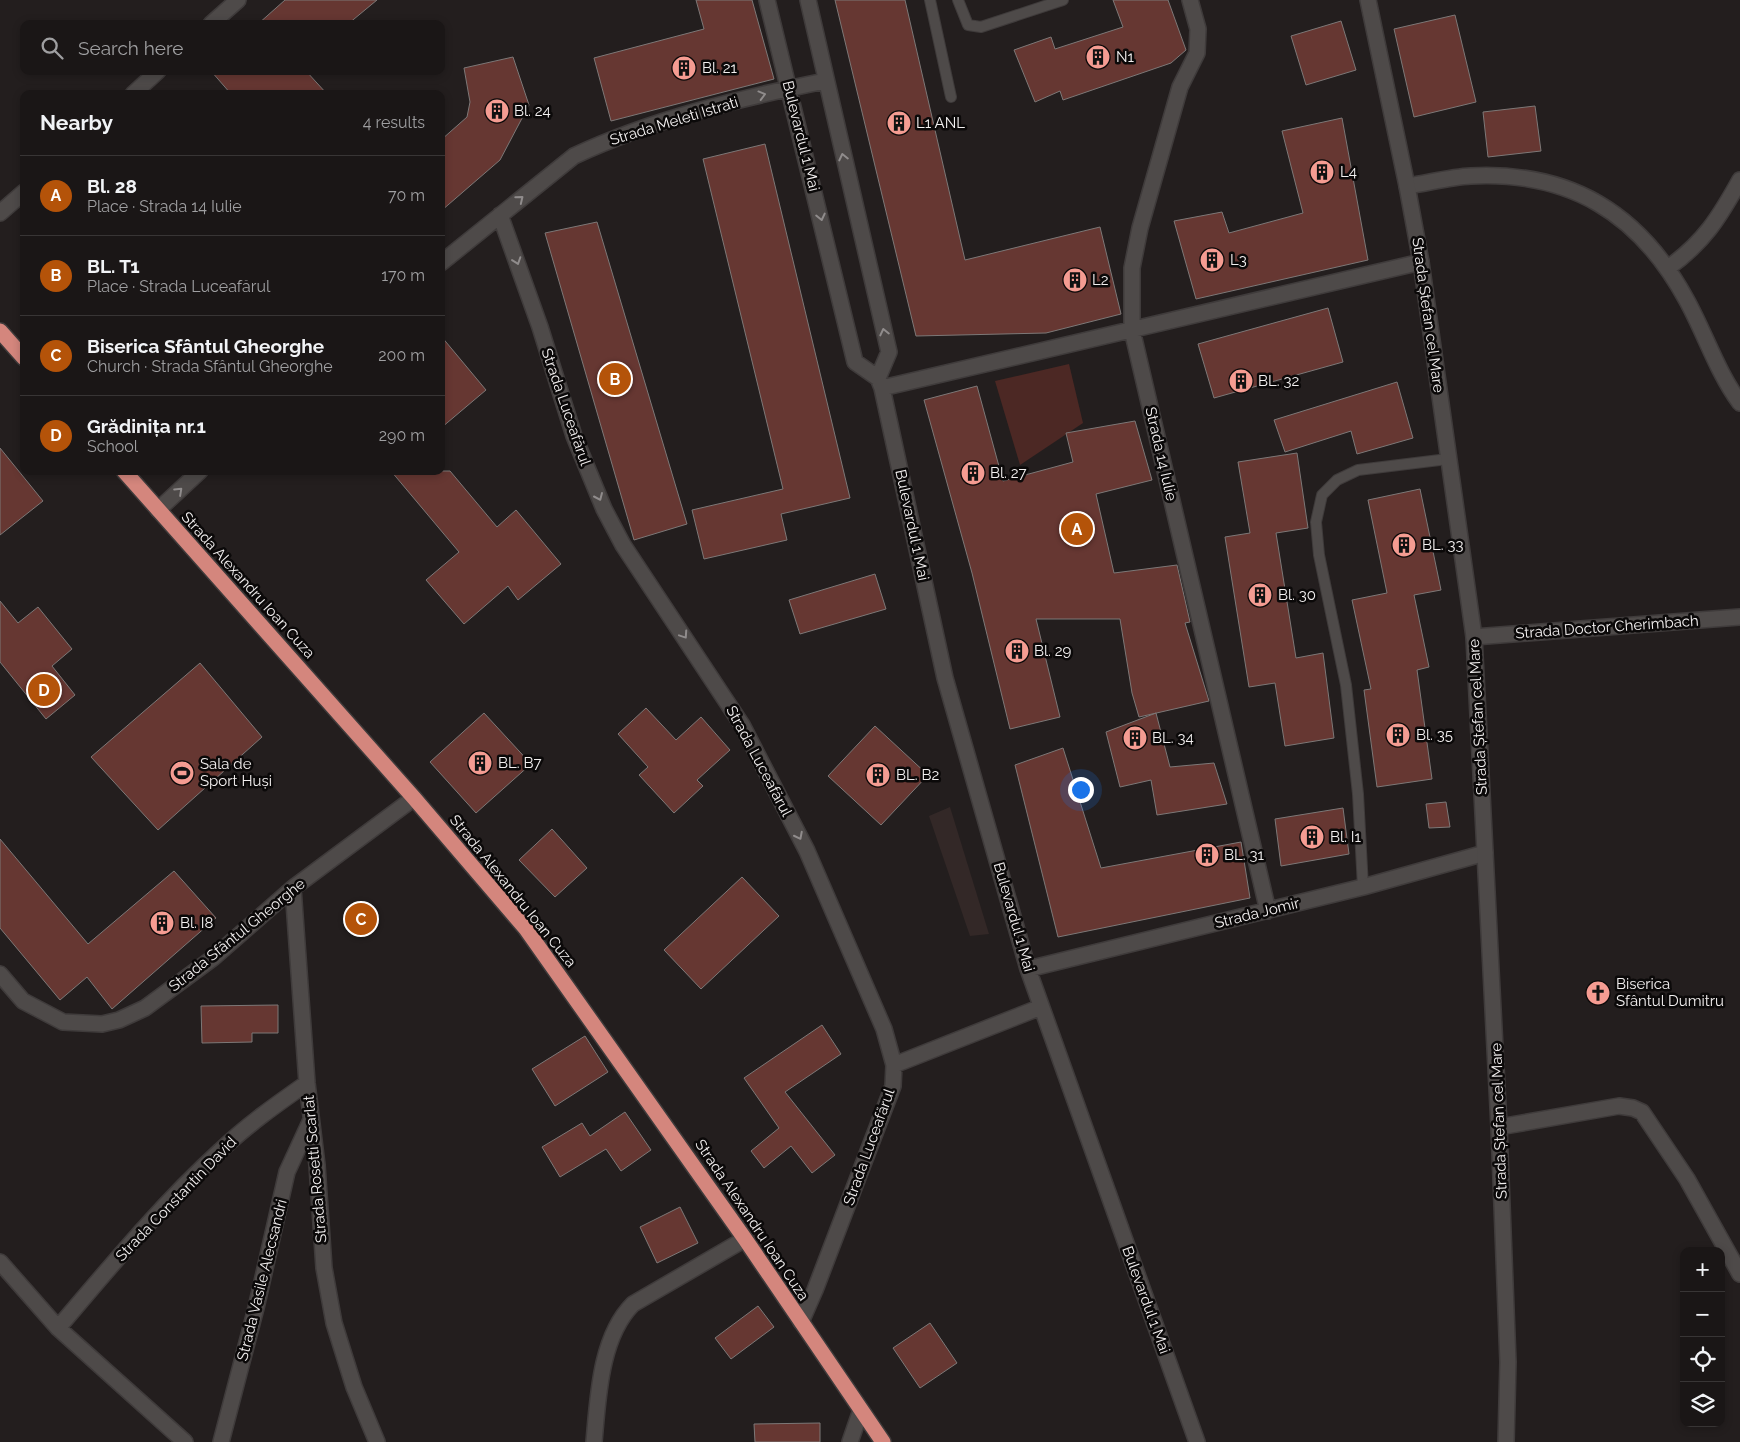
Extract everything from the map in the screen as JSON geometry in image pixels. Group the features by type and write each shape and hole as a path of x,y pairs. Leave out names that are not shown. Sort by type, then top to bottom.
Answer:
{"highway":[{"path":"0,331 20,354"},
{"name":"Strada Alexandru Ioan Cuza","path":"127,475 414,798 526,929 745,1239 883,1442"}],"street":[{"path":"216,20 238,0"},
{"name":"Bulevardul 1 Mai","path":"767,0 790,88 855,362 880,383 945,678 1028,969 1197,1442"},
{"path":"808,0 889,352 880,383 1132,330 1420,262"},
{"name":"Strada 14 Iulie","path":"1190,0 1198,29 1197,53 1180,87 1140,228 1132,268 1132,330 1268,911"},
{"name":"Strada Ștefan cel Mare","path":"1368,0 1407,186 1420,262 1474,637 1500,1127 1508,1362 1506,1442"},
{"path":"137,90 154,75"},
{"name":"Strada Meleti Istrati","path":"445,260 574,156 600,144 656,124 825,80"},
{"path":"1407,186 1470,176 1514,177 1553,184 1596,201 1641,235 1668,268 1740,404"},
{"path":"1668,268 1691,252 1705,237 1723,211 1740,180"},
{"path":"0,213 20,196"},
{"name":"Strada Luceafărul","path":"500,215 540,327 574,436 604,509 623,545 742,725 810,860 880,1022 894,1065 893,1086 801,1322"},
{"path":"158,510 196,475"},
{"name":"Strada Doctor Cherimbach","path":"1474,637 1740,617"},
{"name":"Strada Sfântul Gheorghe","path":"0,974 23,1001 63,1022 102,1024 119,1020 145,1008 213,958 293,888 414,798"},
{"name":"Strada Jomir","path":"1028,969 1363,887 1485,853"},
{"name":"Strada Rosetti Scarlat","path":"293,888 324,1268 334,1323 354,1386 377,1442"},
{"path":"894,1065 1041,1008"},
{"name":"Strada Constantin David","path":"58,1328 135,1237 220,1150 264,1113 308,1083"},
{"path":"1500,1127 1619,1106 1633,1108 1642,1112 1687,1179 1740,1274"},
{"name":"Strada Vasile Alecsandri","path":"221,1442 256,1308 287,1172 311,1120"},
{"path":"594,1442 600,1383 613,1336 621,1316 633,1304 745,1239"},
{"path":"0,1262 58,1328 185,1442"},
{"path":"850,1442 860,1410"}],"lane":[{"path":"930,0 951,97"},
{"path":"958,0 968,25 981,27 1063,0"},
{"path":"1363,887 1358,794 1346,685 1319,555 1316,522 1322,495 1338,480 1358,470 1448,459"}],"shaded area":[{"path":"1069,364 1083,423 1020,465 995,381"},
{"path":"950,807 989,934 970,936 929,816"}],"building":[{"path":"285,0 377,0 353,20 262,20"},
{"name":"Bl. 21","path":"696,0 752,0 774,79 611,121 594,58 704,29"},
{"name":"L1 ANL","path":"835,0 905,0 965,260 1100,227 1121,314 1046,333 916,336"},
{"name":"N1","path":"1113,0 1168,0 1186,50 1171,63 1063,100 1060,91 1035,102 1014,50 1051,37 1055,49 1123,27"},
{"path":"1455,15 1476,102 1414,117 1394,29"},
{"path":"1341,21 1356,70 1306,85 1291,36"},
{"name":"Bl. 24","path":"513,57 529,105 500,160 445,208 445,136 467,117 470,102 464,68"},
{"path":"214,75 310,75 323,90 228,90"},
{"path":"1535,106 1541,151 1488,157 1483,112"},
{"name":"L4","path":"1342,118 1368,260 1196,299 1174,221 1222,212 1229,233 1303,213 1282,131"},
{"path":"765,144 850,498 781,514 787,540 704,559 692,510 783,489 703,159"},
{"path":"597,222 687,524 634,540 545,233"},
{"path":"1328,308 1343,362 1214,398 1198,344"},
{"path":"445,341 486,390 445,425"},
{"path":"1397,382 1413,438 1357,454 1351,431 1285,452 1274,420"},
{"path":"977,386 1003,481 1073,462 1066,433 1135,421 1152,480 1096,494 1114,573 1177,565 1190,622 1185,623 1209,701 1139,717 1132,693 1120,619 1036,619 1060,717 1010,729 972,573 924,400"},
{"path":"0,448 43,501 0,535"},
{"name":"Bl. 30","path":"1297,453 1308,528 1276,533 1296,658 1323,653 1334,738 1285,746 1275,683 1249,687 1225,537 1250,533 1238,462"},
{"path":"445,471 450,471 497,527 516,510 561,564 518,600 508,586 464,624 426,580 459,552 394,475 445,475"},
{"name":"BL. 33","path":"1420,489 1441,590 1414,595 1429,667 1417,670 1432,779 1377,787 1364,690 1371,689 1352,600 1387,593 1368,500"},
{"path":"875,574 886,609 800,634 789,600"},
{"path":"0,601 18,623 38,607 72,649 52,666 75,695 46,719 0,662"},
{"name":"Sala de Sport Huși","path":"200,663 262,737 158,830 91,757"},
{"path":"646,708 676,740 701,717 730,750 697,780 703,786 674,813 639,775 648,767 618,734"},
{"name":"BL. B7","path":"484,713 531,764 476,813 430,762"},
{"path":"1156,713 1170,767 1214,763 1227,804 1157,815 1151,780 1120,787 1106,732"},
{"name":"BL. B2","path":"875,726 928,775 881,825 828,776"},
{"name":"BL. 31","path":"1063,748 1101,868 1241,842 1250,898 1058,937 1015,765"},
{"path":"1446,802 1450,827 1429,828 1426,804"},
{"name":"Bl. I1","path":"1343,808 1349,854 1281,866 1275,819"},
{"path":"552,829 587,868 555,897 519,860"},
{"name":"Bl. I8","path":"0,839 88,944 174,871 216,918 112,1009 87,977 60,1000 0,928"},
{"path":"742,877 779,916 701,989 664,950"},
{"path":"278,1005 278,1033 252,1033 252,1042 202,1043 201,1006"},
{"path":"822,1025 841,1054 785,1092 835,1155 812,1173 791,1146 764,1168 751,1151 779,1128 744,1078"},
{"path":"585,1036 608,1072 555,1106 532,1069"},
{"path":"625,1112 651,1150 621,1171 606,1149 560,1177 542,1147 582,1123 590,1136"},
{"path":"680,1207 698,1243 657,1263 640,1227"},
{"path":"758,1306 774,1327 731,1359 715,1338"},
{"path":"930,1323 957,1363 920,1388 893,1348"},
{"path":"820,1423 820,1442 755,1442 754,1424"}],"place":[{"name":"N1","path":"1098,57"},
{"name":"Bl. 21","path":"684,68"},
{"name":"Bl. 24","path":"497,111"},
{"name":"L1 ANL","path":"899,123"},
{"name":"L4","path":"1322,172"},
{"name":"L3","path":"1212,260"},
{"name":"L2","path":"1075,280"},
{"name":"BL. T1","path":"615,379"},
{"name":"BL. 32","path":"1241,381"},
{"name":"Bl. 27","path":"973,473"},
{"name":"Bl. 28","path":"1077,529"},
{"name":"BL. 33","path":"1404,545"},
{"name":"Bl. 30","path":"1260,595"},
{"name":"Bl. 29","path":"1017,651"},
{"name":"Grădinița nr.1","path":"44,690"},
{"name":"Bl. 35","path":"1398,735"},
{"name":"BL. 34","path":"1135,738"},
{"name":"BL. B7","path":"480,763"},
{"name":"Sala de Sport Huși","path":"182,773"},
{"name":"BL. B2","path":"878,775"},
{"name":"Bl. I1","path":"1312,837"},
{"name":"BL. 31","path":"1207,855"},
{"name":"Biserica Sfântul Gheorghe","path":"361,919"},
{"name":"Bl. I8","path":"162,923"},
{"name":"Biserica Sfântul Dumitru","path":"1598,993"}]}
